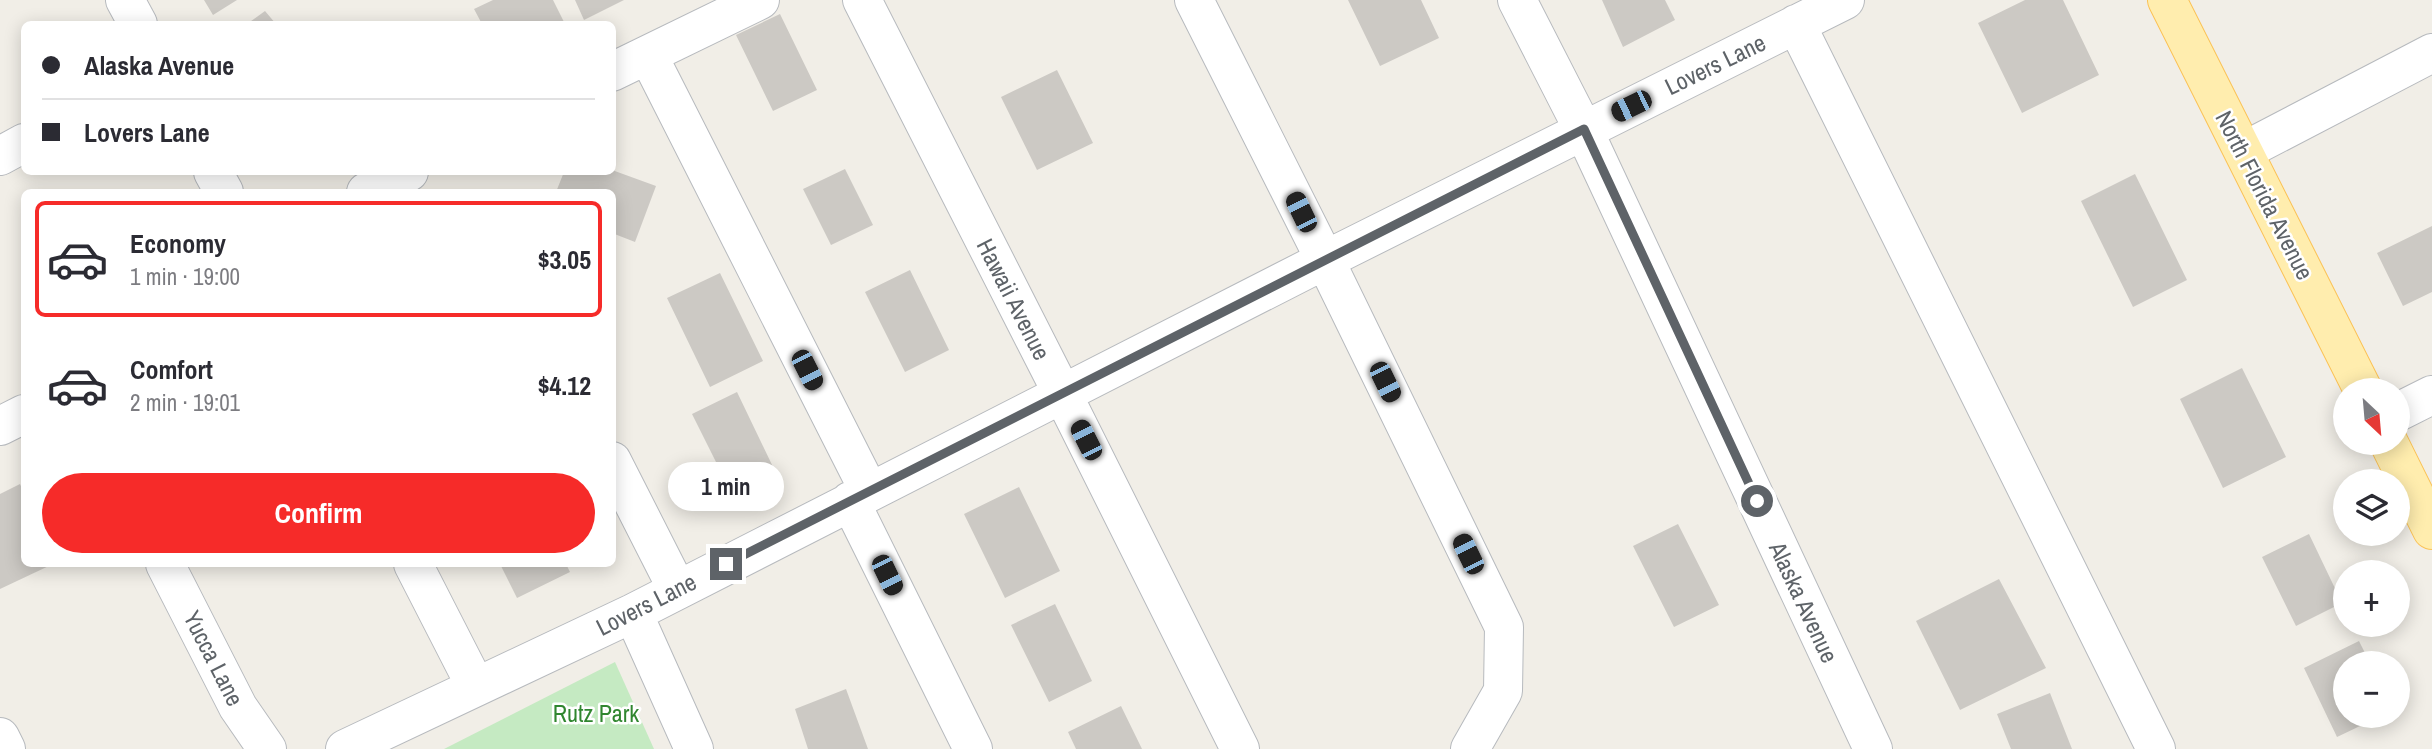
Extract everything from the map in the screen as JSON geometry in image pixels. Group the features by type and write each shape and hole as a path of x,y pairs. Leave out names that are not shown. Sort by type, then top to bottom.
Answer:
{"main road":[{"name":"North Florida Avenue","path":"2167,0 2357,378"},
{"path":"2395,455 2432,530"}],"street":[{"path":"125,0 136,21"},
{"path":"616,70 760,0"},
{"name":"Hawaii Avenue","path":"862,0 1240,749"},
{"path":"1194,0 1325,260 1504,627 1503,691 1470,749"},
{"name":"Alaska Avenue","path":"1517,0 1584,129 1873,749"},
{"name":"Lovers Lane","path":"345,749 633,613 1062,393 1838,2"},
{"path":"1796,24 2156,749"},
{"path":"2244,151 2432,54"},
{"path":"648,55 860,496 973,749"},
{"path":"0,156 21,146"},
{"path":"372,189 403,175"},
{"path":"2410,406 2432,395"},
{"path":"0,426 21,416"},
{"path":"616,469 677,589"},
{"name":"Yucca Lane","path":"167,567 238,707 267,749"},
{"path":"415,567 476,687"},
{"path":"633,613 694,749"},
{"path":"0,737 6,749"}],"green space":[{"name":"Rutz Park","path":"615,662 654,749 444,749"}],"building":[{"path":"204,0 237,0 213,15"},
{"path":"493,0 553,0 564,21 480,21 474,9"},
{"path":"575,0 624,0 584,20"},
{"path":"1348,0 1421,0 1439,38 1380,66"},
{"path":"1602,0 1665,0 1675,20 1623,47"},
{"path":"2025,0 2063,0 2099,75 2022,113 1978,23"},
{"path":"265,11 273,21 251,21"},
{"path":"780,14 817,90 773,111 736,35"},
{"path":"1057,70 1093,143 1037,170 1001,97"},
{"path":"845,169 873,225 831,245 803,189"},
{"path":"616,171 656,186 635,242 616,235 616,189 557,189 563,175 616,175"},
{"path":"2135,174 2187,280 2133,307 2081,201"},
{"path":"2432,226 2432,292 2403,306 2377,253"},
{"path":"910,270 949,350 905,372 865,292"},
{"path":"720,273 763,361 710,387 667,298"},
{"path":"2242,368 2286,457 2223,488 2180,399"},
{"path":"737,392 774,469 730,490 692,414"},
{"path":"20,484 21,567 47,567 0,589 0,494"},
{"path":"1019,487 1060,571 1005,598 964,514"},
{"path":"1678,524 1719,605 1674,627 1633,546"},
{"path":"2309,534 2333,584 2333,608 2296,626 2262,557"},
{"path":"502,567 568,567 570,572 517,598"},
{"path":"1999,579 2046,668 1960,710 1916,621"},
{"path":"1055,604 1092,681 1049,702 1011,625"},
{"path":"2359,641 2364,651 2339,651"},
{"path":"2333,654 2333,728 2356,728 2337,737 2304,668"},
{"path":"846,689 868,749 808,749 795,709"},
{"path":"2050,693 2072,749 2011,749 1997,714"},
{"path":"1121,706 1142,749 1076,749 1068,732"}],"route":[{"path":"726,564 1584,129 1757,501"}]}
